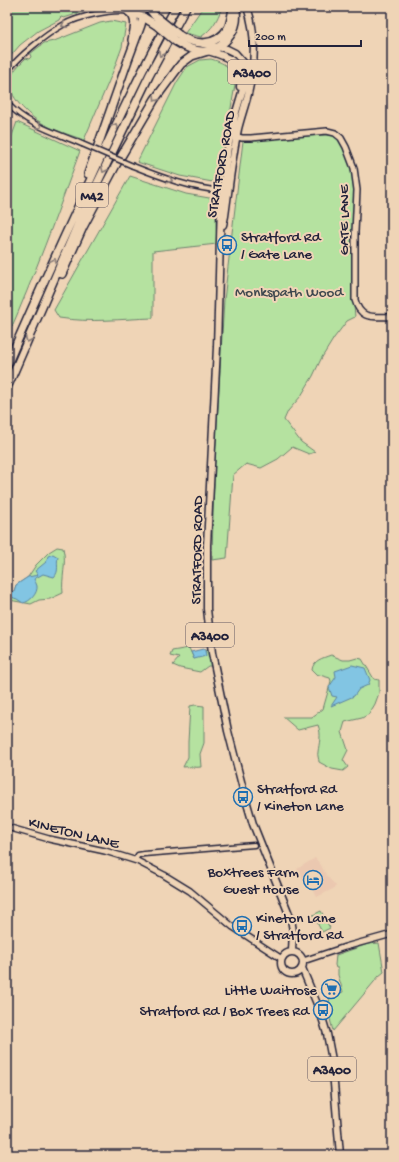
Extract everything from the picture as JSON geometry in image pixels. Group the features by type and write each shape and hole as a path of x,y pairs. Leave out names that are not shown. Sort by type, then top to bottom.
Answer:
{"highway":[{"path":"87,187 88,174 141,25 144,7"},
{"path":"148,7 158,22 188,48 208,51"},
{"name":"M42","path":"7,365 127,101 176,7"},
{"name":"M42","path":"7,388 85,210 149,76 186,7"},
{"path":"177,38 202,44 215,40 224,33 231,20 234,7"},
{"path":"35,325 116,165 151,106 181,64 192,56 217,47 230,36 235,27 237,15 234,7"},
{"path":"128,12 158,22"},
{"path":"128,12 132,14 135,20 128,60"}],"main road":[{"name":"STRATFORD ROAD","path":"247,7 251,22 254,55 253,71 248,94 226,161 226,192 220,216 221,232 217,347 207,545 207,609 212,653 228,731 253,824 291,919 293,931 292,951"},
{"name":"STRATFORD ROAD","path":"202,44 227,49 235,53 240,57 245,67 246,79 236,112 234,136"},
{"path":"208,51 230,58 239,69 241,79 236,112"},
{"path":"292,951 299,954 303,965 295,974 289,974 283,970 281,966 282,959 285,954 292,951"},
{"name":"A3400","path":"303,965 324,1022 332,1060 340,1155"},
{"name":"A3400","path":"295,974 310,987"}],"street":[{"path":"7,72 20,58 42,39 64,24 100,13 116,11 128,12"},
{"path":"7,98 7,105 29,121 133,166 188,186 226,192"},
{"name":"GATE LANE","path":"234,136 251,138 328,131 335,133 341,138 354,168 357,190 355,232 355,300 357,307 363,314 368,316 392,317"},
{"name":"KINETON LANE","path":"7,827 49,840 105,851 135,860 190,891 233,927 282,959"},
{"name":"KINETON LANE","path":"135,860 138,855 144,854 254,845"},
{"path":"303,965 345,947 392,934"}],"shaded area":[{"path":"7,120 17,122 10,141 7,141"},
{"path":"315,858 321,865 326,875 336,886 317,897 308,880 304,882 297,869"}],"green space":[{"path":"7,7 98,7 64,18 61,17 59,20 38,31 20,45 7,60"},
{"path":"203,7 222,7 214,24 201,37 185,33"},
{"path":"111,21 126,24 122,47 84,140 50,127 30,115 15,99 10,87 11,77 18,66 26,58 29,59 31,57 30,54 44,43 54,41 100,23"},
{"path":"211,59 225,65 228,68 232,74 235,85 218,183 180,176 137,162 177,82 187,67 200,60"},
{"path":"17,122 80,151 36,269 7,338 7,141 10,141"},
{"name":"Monkspath Wood","path":"311,135 334,135 342,144 352,168 354,192 353,295 355,317 347,321 334,338 301,396 288,411 284,420 301,442 315,452 309,454 292,447 278,459 261,468 246,464 233,475 227,558 212,560 214,475 224,300 243,141"},
{"path":"130,176 186,194 215,199 217,244 153,251 153,318 94,320 59,318 54,310"},
{"path":"57,547 63,548 64,554 63,593 50,599 39,600 31,604 9,600 8,596 14,591 16,585 28,577 36,565 49,552"},
{"path":"189,648 194,659 206,653 205,650 209,651 212,666 208,666 200,672 173,665 179,658 170,656 172,651"},
{"path":"331,655 343,660 357,658 362,659 374,679 379,680 379,693 369,714 362,718 345,722 342,732 348,750 343,760 348,767 343,771 332,769 319,762 318,753 320,736 318,725 298,730 283,717 312,717 323,709 331,681 330,678 316,674 312,670 316,662"},
{"path":"190,706 204,706 204,743 200,754 201,767 183,767 188,757"},
{"path":"321,911 330,928 322,932 313,915"},
{"path":"379,943 384,972 333,1031 329,1013 331,995 343,992 338,975 338,968 336,968 335,965 336,955 368,944"}],"water":[{"path":"53,554 58,557 56,575 54,577 43,574 34,579 37,589 31,599 23,603 8,596 14,591 16,585 28,577 38,575 35,571 46,562 48,556"},
{"path":"203,649 205,650 206,656 194,659 191,652"},
{"path":"352,665 365,668 370,680 368,685 359,689 354,696 331,706 337,697 332,696 329,687 336,677 335,671"}],"place":[{"name":"Stratford Rd / Gate Lane","path":"227,245"},
{"name":"Stratford Rd / Kineton Lane","path":"243,797"},
{"name":"Boxtrees Farm Guest House","path":"313,880"},
{"name":"Kineton Lane / Stratford Rd","path":"242,926"},
{"name":"Little Waitrose","path":"331,989"},
{"name":"Stratford Rd / Box Trees Rd","path":"323,1010"}]}
